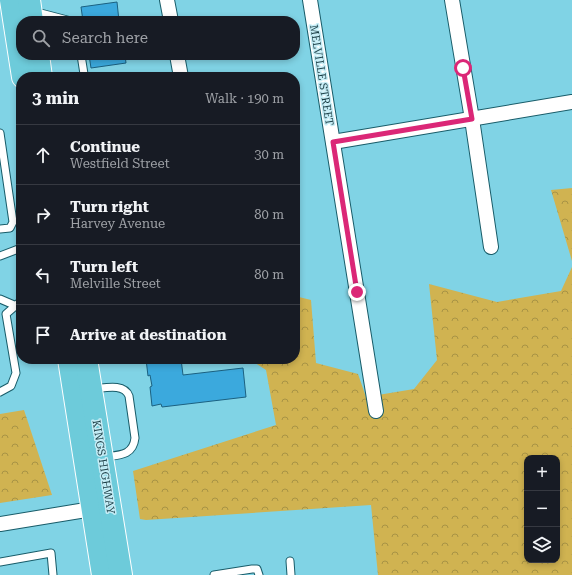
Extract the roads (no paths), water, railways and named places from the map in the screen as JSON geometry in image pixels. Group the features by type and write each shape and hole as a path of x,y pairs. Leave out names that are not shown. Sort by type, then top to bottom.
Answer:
{"main road":[{"path":"11,0 16,32"},
{"path":"20,60 22,72"},
{"path":"39,60 40,72"},
{"name":"KINGS HIGHWAY","path":"70,364 92,509 117,575"},
{"name":"KINGS HIGHWAY","path":"87,364 102,457 117,575"}],"street":[{"path":"167,0 170,16"},
{"name":"MELVILLE STREET","path":"310,0 376,411"},
{"path":"452,0 491,247"},
{"path":"178,60 179,72"},
{"path":"333,142 572,102"},
{"path":"0,524 92,509"}],"lane":[{"path":"31,11 51,16"},
{"path":"81,60 84,72"},
{"path":"0,133 13,222 10,228 0,229"},
{"path":"0,256 16,250"},
{"path":"0,299 16,303"},
{"path":"0,392 11,386 16,373 6,314 16,306"},
{"path":"91,389 122,388 127,391 129,396 135,438 134,445 131,451 123,454 102,457"},
{"path":"0,562 51,553 53,575"},
{"path":"290,562 291,575"},
{"path":"214,575 257,569 259,575"}]}
